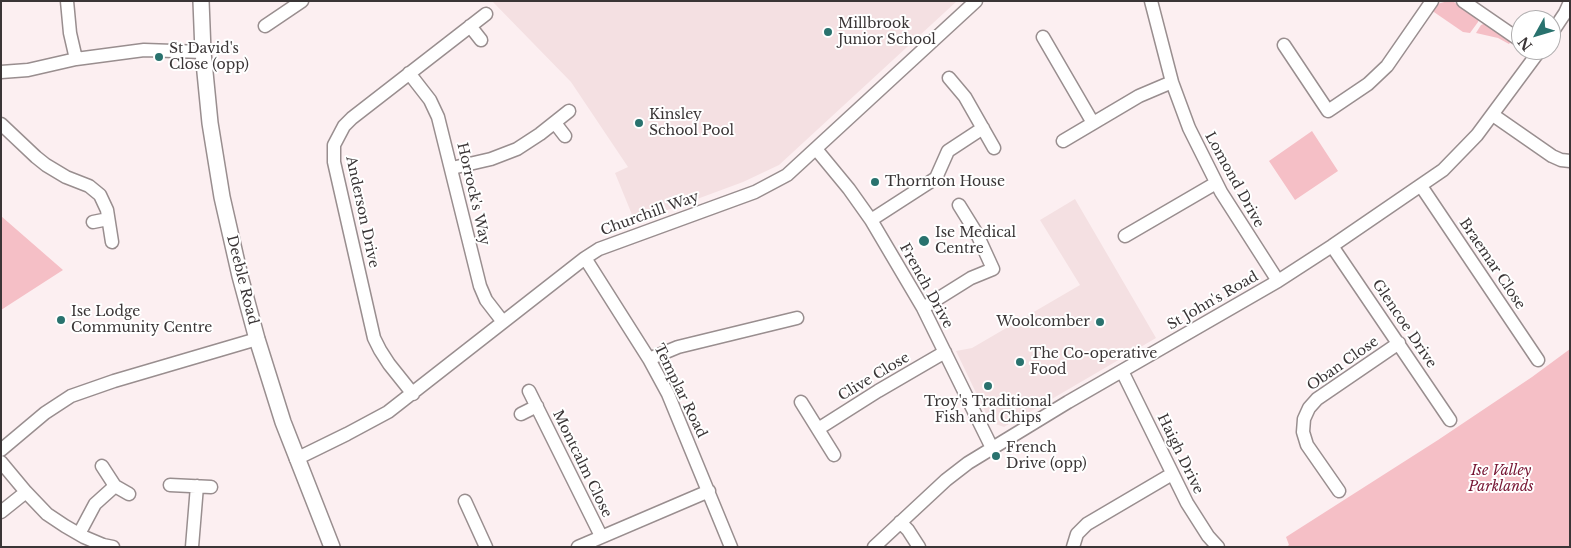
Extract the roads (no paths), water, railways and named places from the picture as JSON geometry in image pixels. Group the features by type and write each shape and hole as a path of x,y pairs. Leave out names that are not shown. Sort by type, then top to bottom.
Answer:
{"street":[{"path":"67,1 70,33 76,59"},
{"name":"Deeble Road","path":"201,1 203,52 214,157 240,276 283,422 332,547"},
{"path":"265,26 302,1"},
{"name":"Churchill Way","path":"296,459 368,424 388,412 599,249 763,188 787,175 976,1"},
{"name":"Lomond Drive","path":"1151,1 1172,82 1188,128 1216,184 1278,280"},
{"path":"1284,45 1328,111 1368,84 1387,66 1432,1"},
{"path":"1462,1 1511,34"},
{"path":"1561,18 1570,2"},
{"name":"Anderson Drive","path":"413,394 389,364 374,338 334,162 334,145 344,126 486,14"},
{"path":"470,26 481,40"},
{"path":"1044,37 1093,123"},
{"path":"1,72 28,70 76,59 144,50 203,52"},
{"name":"St John's Road","path":"874,547 946,480 992,448 1278,280 1332,246 1443,170 1493,115 1531,60"},
{"name":"Horrock's Way","path":"409,73 435,108 452,168 480,286 486,300 504,322"},
{"path":"949,78 965,97 994,148"},
{"path":"1063,140 1139,96 1172,82"},
{"path":"452,168 505,155 528,143 569,110"},
{"path":"1493,115 1552,156 1570,161"},
{"path":"555,123 565,136"},
{"path":"1,124 46,165 66,177 82,182 95,190 104,202 112,242"},
{"path":"872,220 936,178 948,151 983,128"},
{"name":"French Drive","path":"816,150 872,220 923,308 992,448"},
{"path":"1125,236 1216,184"},
{"name":"Braemar Close","path":"1420,186 1538,360"},
{"path":"923,308 971,278 993,269 977,234 959,205"},
{"path":"93,222 108,220"},
{"name":"Glencoe Drive","path":"1332,246 1450,420"},
{"name":"Templar Road","path":"585,258 649,359 679,420 731,547"},
{"path":"649,359 678,347 797,318"},
{"path":"1,450 58,403 79,392 257,339"},
{"name":"Oban Close","path":"1339,491 1307,445 1303,432 1304,419 1309,408 1317,399 1399,343"},
{"name":"Clive Close","path":"818,429 878,391 946,352"},
{"name":"Haigh Drive","path":"1122,371 1172,474 1208,536 1218,547"},
{"name":"Montcalm Close","path":"530,391 601,536"},
{"path":"801,402 834,455"},
{"name":"Montcalm Close","path":"521,414 537,406"},
{"path":"1,462 47,514 79,534 103,545 113,547"},
{"path":"102,466 114,486 129,494"},
{"path":"1073,547 1077,534 1087,524 1172,474"},
{"path":"170,485 211,487"},
{"path":"79,534 94,504 114,486"},
{"path":"192,547 197,486"},
{"path":"578,547 709,491"},
{"path":"1,512 26,492"},
{"path":"465,501 486,547"},
{"path":"900,522 908,530 918,547"}],"place":[{"name":"Millbrook Junior School","path":"828,32"},
{"name":"St David's Close (opp)","path":"159,57"},
{"name":"Kinsley School Pool","path":"639,123"},
{"name":"Thornton House","path":"875,182"},
{"name":"Ise Medical Centre","path":"924,241"},
{"name":"Ise Lodge Community Centre","path":"61,320"},
{"name":"Woolcomber","path":"1100,322"},
{"name":"The Co-operative Food","path":"1020,362"},
{"name":"Troy's Traditional Fish and Chips","path":"988,386"},
{"name":"French Drive (opp)","path":"996,456"}],"park label":[{"name":"Ise Valley Parklands","path":"1501,480"}]}
